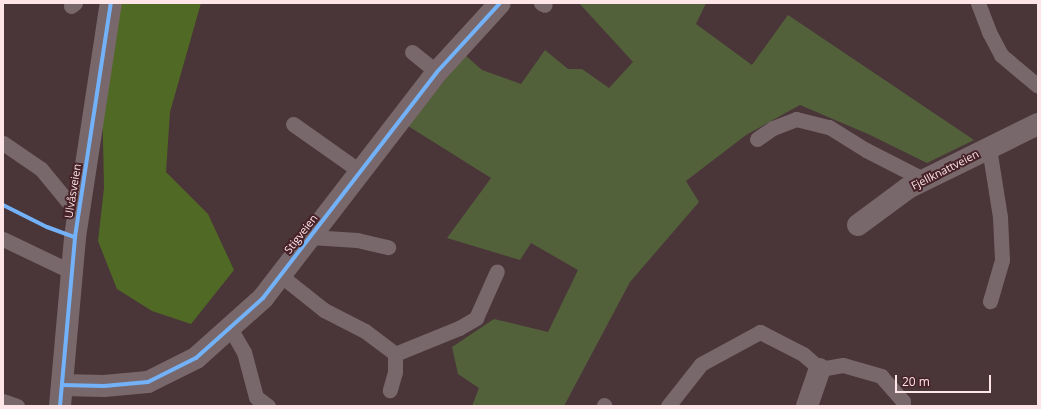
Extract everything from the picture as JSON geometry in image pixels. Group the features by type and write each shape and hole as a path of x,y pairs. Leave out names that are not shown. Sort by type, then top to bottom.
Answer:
{"street":[{"name":"Ulvåsveien","path":"61,396 78,214 111,3"},
{"name":"Stigveien","path":"61,396 104,386 148,382 196,358 230,328 263,298 437,72 500,3"},
{"name":"Fjellknattveien","path":"858,225 908,188 1038,124"},
{"path":"807,406 820,369"}],"lane":[{"path":"978,3 989,32 1001,54 1038,86"},
{"path":"412,52 437,72"},
{"path":"757,139 773,128 796,119 829,127 866,150 924,180"},
{"path":"293,124 361,172"},
{"path":"3,143 41,169 78,214"},
{"path":"988,148 1000,217 1002,260 990,301"},
{"path":"310,237 357,240 388,247"},
{"path":"3,239 72,272"},
{"path":"395,354 459,328 476,318 497,271"},
{"path":"280,275 324,310 365,331 395,354"},
{"path":"230,328 244,352 256,397 268,406"},
{"path":"668,406 701,364 760,332 803,354 820,369 844,365 881,376 903,401 903,406"},
{"path":"390,390 395,372 395,354"},
{"path":"3,401 17,406"}],"green space":[{"path":"100,3 201,3 170,112 166,172 208,214 234,270 191,324 152,311 117,289 98,241 104,188"},
{"path":"579,3 706,3 696,24 752,65 788,15 974,140 927,163 868,134 800,105 746,135 686,181 699,202 630,282 564,406 472,406 479,388 458,374 452,347 494,319 548,332 578,270 531,243 520,260 447,238 491,178 408,126 465,55 482,70 521,84 545,50 568,69 582,69 609,88 633,62"}],"cycle path":[{"path":"60,406 75,237 111,3"},
{"path":"62,385 104,386 148,382 196,358 263,298 437,72 500,3"},
{"path":"3,205 47,227 75,237"}]}
